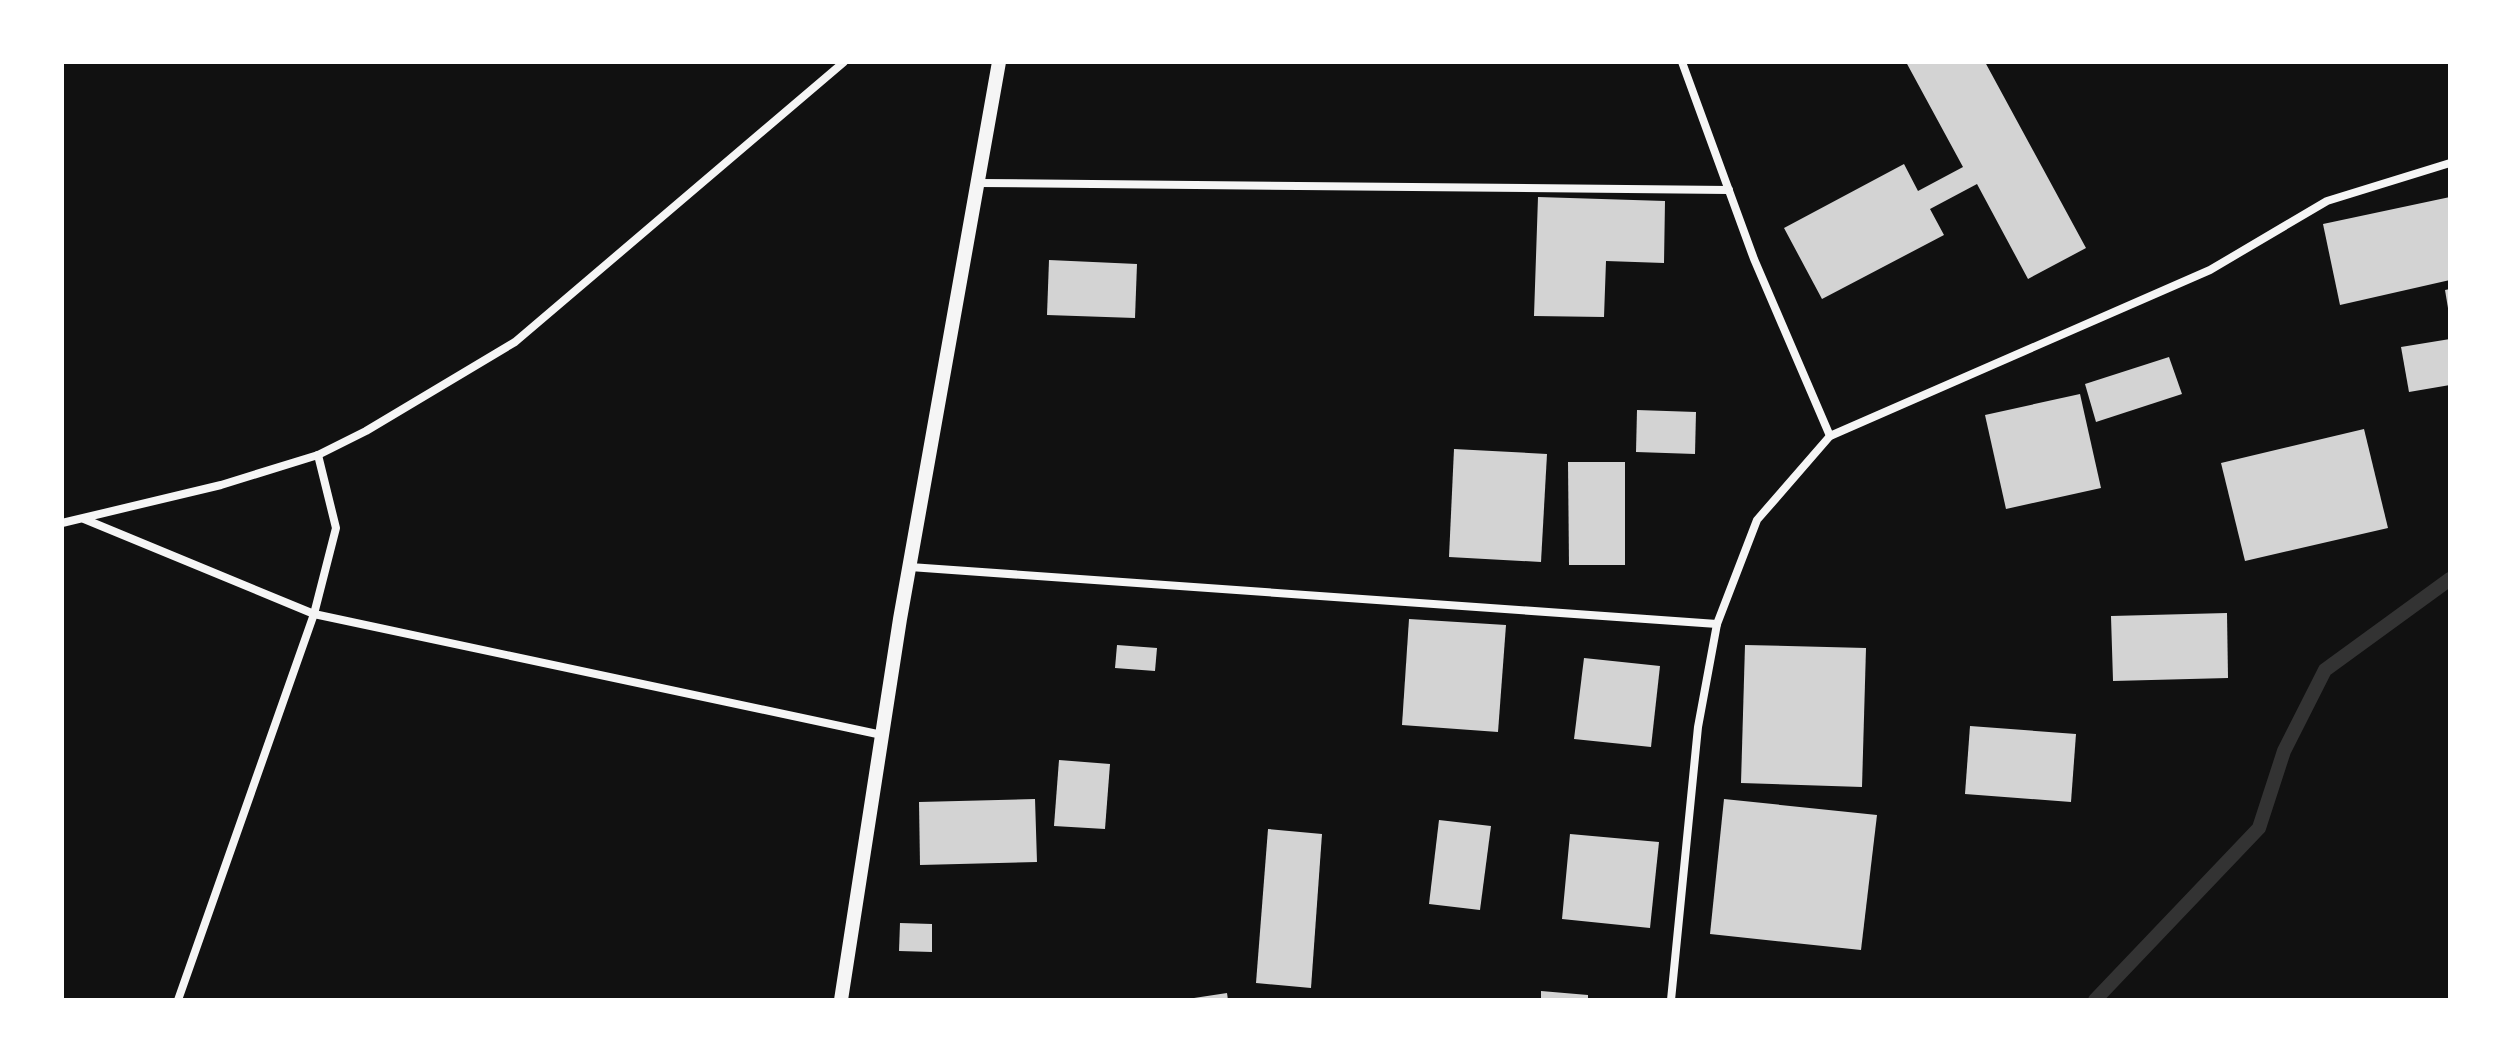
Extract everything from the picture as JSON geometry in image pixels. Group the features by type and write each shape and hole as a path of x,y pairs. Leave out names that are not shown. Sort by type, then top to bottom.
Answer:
{"street":[{"path":"62,523 221,485 318,455 366,431 515,342 844,62"},
{"path":"841,1000 910,567 999,62"},
{"path":"1682,62 1754,259 1830,436"},
{"path":"1671,1000 1698,727 1717,624 1757,520 1830,436 2210,270 2327,201 2450,163"},
{"path":"979,183 1729,190"},
{"path":"178,1000 314,614 336,528 318,455"},
{"path":"83,519 314,614 882,735"},
{"path":"910,567 1717,624"}],"building":[{"path":"1906,62 1985,62 2086,248 2028,279 1977,184 1930,209 1944,235 1822,299 1784,228 1904,164 1918,191 1963,167"},
{"path":"1538,197 1665,201 1664,263 1606,261 1604,317 1534,316"},
{"path":"2450,197 2450,280 2340,305 2323,224"},
{"path":"1049,260 1137,264 1135,318 1047,315"},
{"path":"2450,289 2450,308 2448,308 2445,290"},
{"path":"2450,339 2450,385 2409,392 2401,347"},
{"path":"2169,357 2182,394 2096,422 2085,384"},
{"path":"2080,394 2101,488 2006,509 1985,415"},
{"path":"1637,410 1696,412 1695,454 1636,452"},
{"path":"2364,429 2388,528 2245,561 2221,463"},
{"path":"1454,449 1547,454 1541,562 1449,557"},
{"path":"1568,462 1625,462 1625,565 1569,565"},
{"path":"2227,613 2228,678 2113,681 2111,616"},
{"path":"1409,619 1506,625 1498,732 1402,725"},
{"path":"1117,645 1157,648 1155,671 1115,668"},
{"path":"1745,645 1866,648 1862,787 1741,783"},
{"path":"1584,658 1660,666 1651,747 1574,739"},
{"path":"1970,726 2076,734 2071,802 1965,794"},
{"path":"1059,760 1110,764 1105,829 1054,826"},
{"path":"1035,799 1037,862 920,865 919,802"},
{"path":"1724,799 1877,815 1861,950 1710,934"},
{"path":"1439,820 1491,826 1480,910 1429,904"},
{"path":"1268,829 1322,834 1311,988 1256,983"},
{"path":"1570,834 1659,842 1650,928 1562,919"},
{"path":"900,923 932,924 932,952 899,951"},
{"path":"1541,991 1588,995 1588,1000 1541,1000"},
{"path":"1227,993 1228,1000 1194,1000 1194,998"}],"waterway":[{"path":"2095,1000 2259,828 2284,751 2325,670 2450,579"}]}
